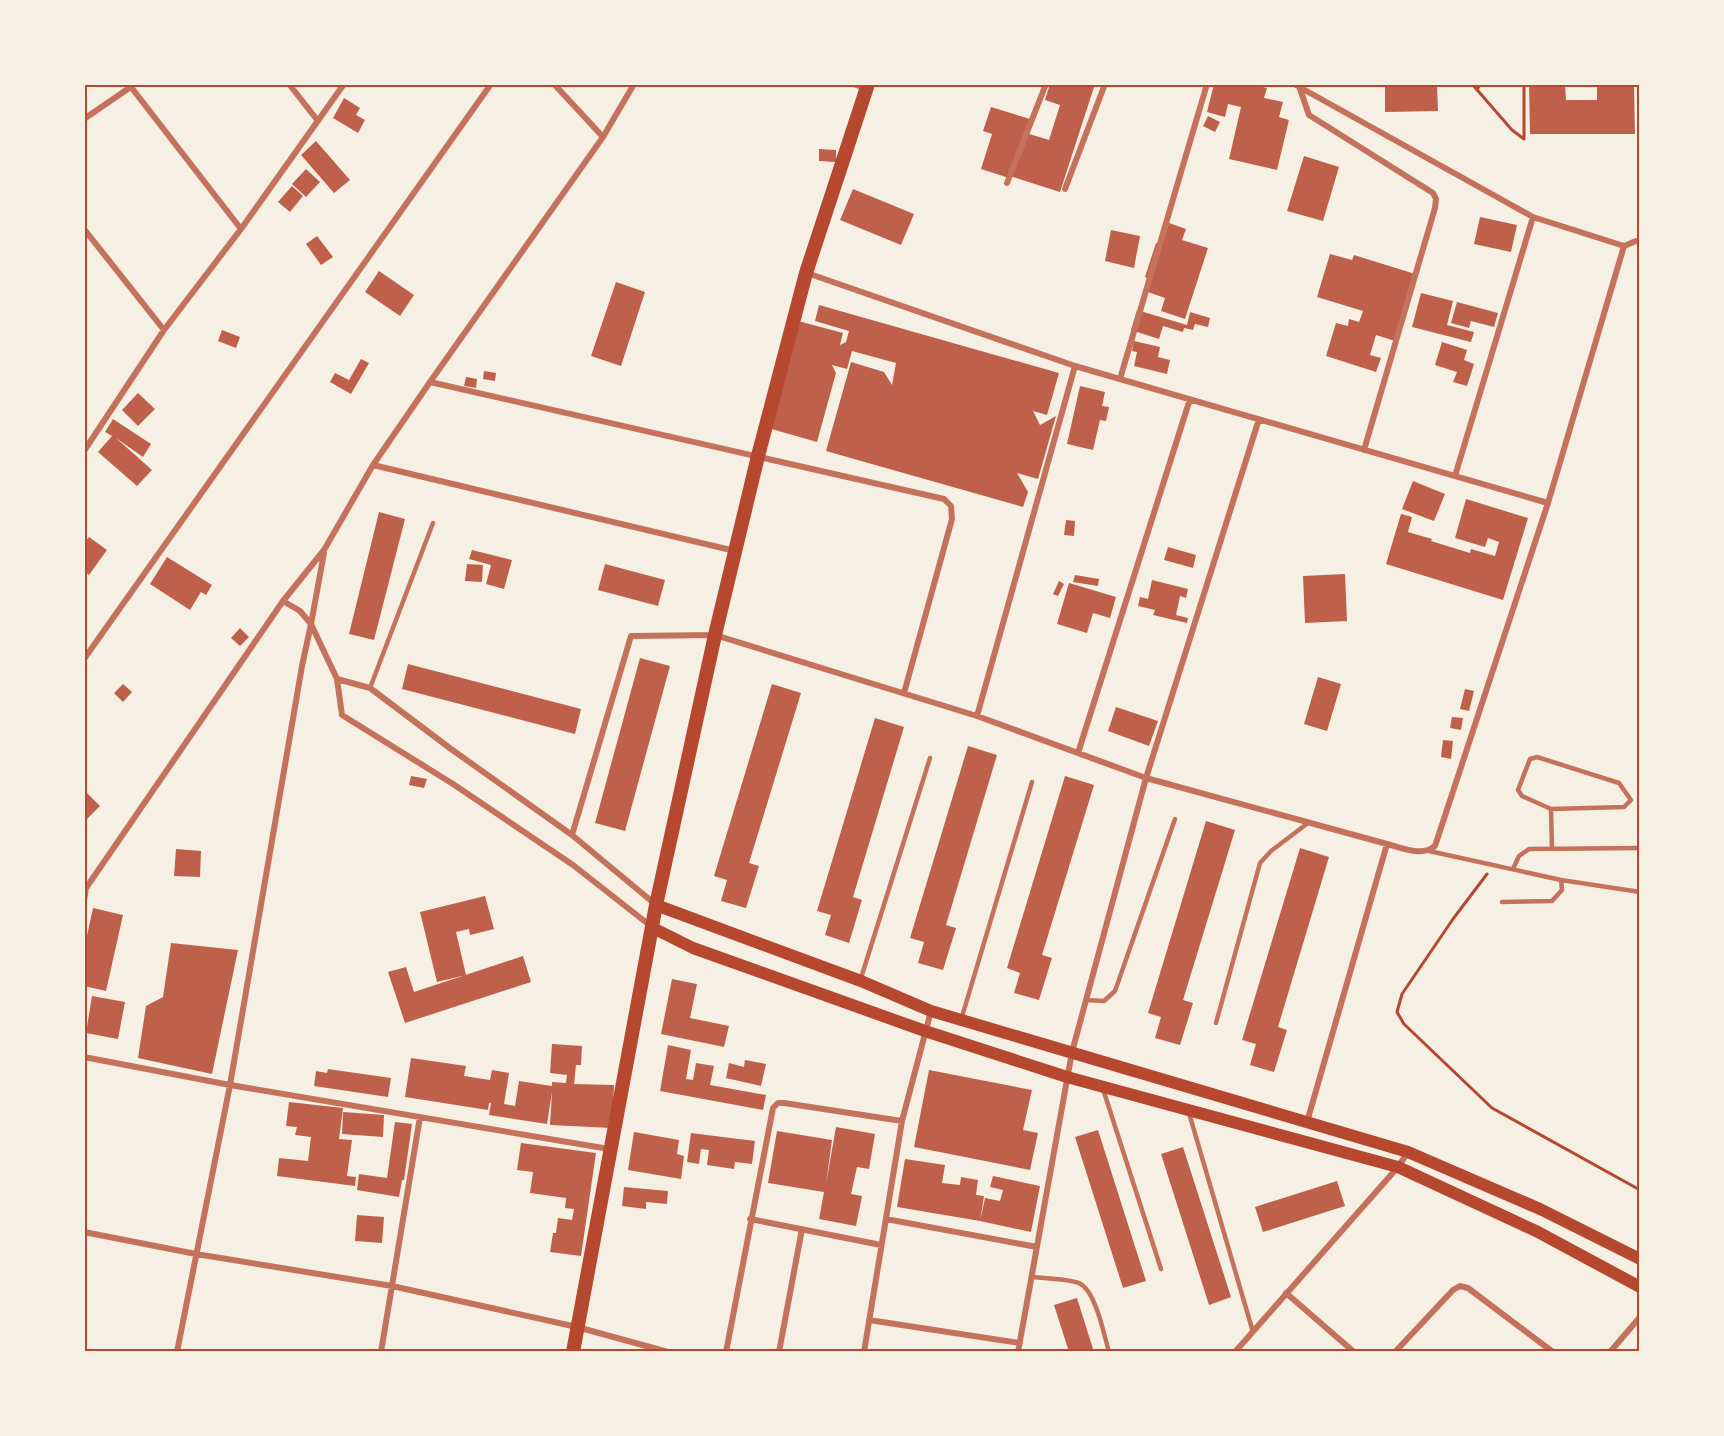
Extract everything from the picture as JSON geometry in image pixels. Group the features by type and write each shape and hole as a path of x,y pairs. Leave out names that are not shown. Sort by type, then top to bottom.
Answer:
{"main road":[{"path":"573,1352 656,905 715,635 758,456 806,273 867,86"},
{"path":"656,905 861,981 931,1011 1408,1152 1540,1209 1640,1259"},
{"path":"653,928 693,948 926,1032 1067,1077 1398,1167 1538,1232 1640,1287"}],"street":[{"path":"289,84 318,121"},
{"path":"84,451 164,330 241,229 344,84"},
{"path":"84,659 491,84"},
{"path":"554,84 603,137"},
{"path":"84,901 85,888 283,601 324,550 373,465 603,137 633,84"},
{"path":"853,84 867,86"},
{"path":"1007,183 1046,84"},
{"path":"1065,189 1105,84"},
{"path":"1120,379 1208,84"},
{"path":"84,119 133,85 241,229"},
{"path":"1297,85 1533,217 1624,246 1636,241 1640,242"},
{"path":"1297,85 1309,115 1433,193 1436,199 1436,208 1364,450"},
{"path":"1455,476 1533,217"},
{"path":"84,229 164,330"},
{"path":"572,835 631,636 715,635 977,716 1146,778 1387,844 1422,852 1429,851 1435,846 1548,503 1624,246"},
{"path":"806,273 1075,366 1548,503"},
{"path":"977,716 1075,366"},
{"path":"430,382 944,499 951,506 952,519 904,693"},
{"path":"1078,753 1190,399"},
{"path":"1018,1352 1072,1052 1146,778 1259,419"},
{"path":"373,465 735,551"},
{"path":"177,1352 230,1085 324,550"},
{"path":"283,601 300,611 311,624 337,679 342,715 453,784 573,866 653,928"},
{"path":"337,679 370,688 572,835 656,905"},
{"path":"1307,1122 1387,844"},
{"path":"864,1352 902,1121 931,1011"},
{"path":"84,1057 230,1085 610,1149"},
{"path":"726,1352 773,1108 778,1103 784,1103 902,1121"},
{"path":"381,1352 420,1118"},
{"path":"1235,1352 1398,1167 1408,1152"},
{"path":"750,1219 881,1245"},
{"path":"886,1219 1037,1247"},
{"path":"779,1352 802,1229"},
{"path":"84,1232 196,1254 392,1287 577,1327 668,1352"},
{"path":"1395,1352 1453,1290 1460,1286 1468,1288 1553,1352"},
{"path":"1286,1293 1354,1352"},
{"path":"1610,1352 1640,1317"},
{"path":"869,1320 1020,1343"}],"lane":[{"path":"370,688 433,523"},
{"path":"1537,757 1619,783 1631,800 1624,807 1551,809 1522,796 1518,790 1530,759 1537,757"},
{"path":"861,981 930,758"},
{"path":"961,1020 1032,782"},
{"path":"1551,809 1552,849"},
{"path":"1086,1000 1104,1001 1115,991 1175,819"},
{"path":"1216,1023 1260,862 1308,823"},
{"path":"1513,869 1519,856 1529,849 1640,848"},
{"path":"1429,851 1561,880 1640,892"},
{"path":"1502,902 1552,902 1562,890 1561,880"},
{"path":"1102,1087 1161,1269"},
{"path":"1188,1110 1253,1332"},
{"path":"1032,1277 1078,1283 1088,1290 1109,1352"}],"path":[{"path":"1472,84 1512,130 1524,139 1524,84"},
{"path":"1477,90 1480,84"},
{"path":"1494,865 1453,919 1402,994 1396,1012 1404,1024 1492,1108 1640,1190"}],"building":[{"path":"1050,84 1095,84 1060,192 981,169 992,134 983,131 991,107 1030,119 1026,133 1049,140 1060,105 1045,100"},
{"path":"1214,84 1248,86 1250,84 1267,88 1264,98 1283,102 1279,117 1289,120 1277,170 1229,159 1241,107 1228,104 1225,117 1207,112"},
{"path":"1385,84 1437,84 1438,111 1385,112"},
{"path":"1529,84 1565,84 1566,100 1597,100 1597,84 1634,84 1635,134 1530,134"},
{"path":"344,98 360,108 356,115 365,120 358,133 333,118"},
{"path":"1208,116 1220,122 1215,132 1203,126"},
{"path":"316,141 350,180 334,193 301,155"},
{"path":"819,149 836,150 836,162 819,161"},
{"path":"1304,156 1339,167 1323,221 1287,211"},
{"path":"306,169 320,182 306,197 292,184"},
{"path":"292,186 303,196 290,212 278,202"},
{"path":"853,189 914,214 901,245 840,220"},
{"path":"1480,217 1517,225 1511,252 1474,244"},
{"path":"1169,223 1186,229 1182,240 1208,248 1185,319 1161,311 1165,298 1145,291 1149,279 1145,277 1156,243 1162,245"},
{"path":"1111,230 1140,236 1134,268 1105,261"},
{"path":"317,236 333,257 321,265 306,244"},
{"path":"1330,254 1352,260 1354,255 1415,274 1395,341 1376,335 1370,355 1381,358 1376,372 1326,356 1336,323 1348,326 1349,319 1359,322 1363,311 1317,297"},
{"path":"379,271 414,295 400,316 365,292"},
{"path":"616,282 645,292 621,366 591,356"},
{"path":"1421,293 1453,301 1447,325 1474,332 1471,342 1412,327"},
{"path":"1457,302 1498,313 1494,327 1471,321 1469,328 1451,323"},
{"path":"819,305 1059,373 1047,415 1033,411 1040,425 1056,416 1038,479 1017,473 1028,492 1023,507 826,451 851,362 884,372 892,385 896,363 852,351 847,369 832,365 836,373 817,442 768,428 798,321 843,333 840,345 846,342 849,331 815,321"},
{"path":"1137,310 1187,325 1190,312 1210,318 1208,327 1195,324 1193,330 1184,328 1183,332 1163,326 1159,339 1131,330"},
{"path":"222,330 240,337 236,348 218,341"},
{"path":"1134,341 1160,347 1158,357 1170,360 1167,374 1134,366 1137,352 1132,351"},
{"path":"1442,342 1467,350 1464,360 1474,364 1467,386 1453,382 1457,372 1435,365"},
{"path":"361,359 369,363 351,394 330,382 335,373 349,380"},
{"path":"484,371 496,373 495,381 483,379"},
{"path":"466,377 477,379 476,388 464,386"},
{"path":"1080,386 1105,392 1102,406 1109,407 1106,421 1100,420 1093,450 1067,444"},
{"path":"138,393 155,409 138,426 122,410"},
{"path":"113,419 151,444 143,457 116,438 152,470 137,486 98,452 112,436 105,432"},
{"path":"1413,481 1445,494 1434,521 1402,509"},
{"path":"1466,499 1528,518 1503,600 1386,564 1401,514 1412,517 1408,532 1470,553 1471,549 1495,556 1499,542 1488,538 1485,547 1455,538"},
{"path":"379,512 405,519 374,640 349,634"},
{"path":"1066,520 1075,521 1074,536 1064,535"},
{"path":"89,537 107,550 89,575 84,571 84,543"},
{"path":"1168,547 1196,555 1193,568 1164,560"},
{"path":"472,550 512,560 504,589 486,584 491,565 469,559"},
{"path":"167,557 212,585 206,595 201,592 190,610 150,584"},
{"path":"467,564 483,565 482,582 465,581"},
{"path":"605,564 665,580 658,606 598,590"},
{"path":"1345,574 1347,621 1305,623 1303,576"},
{"path":"1075,575 1099,579 1098,586 1073,582"},
{"path":"1152,580 1188,589 1186,598 1180,596 1176,615 1188,618 1187,623 1153,615 1155,610 1138,606 1140,597 1148,599"},
{"path":"1059,581 1064,584 1058,596 1053,594"},
{"path":"1069,583 1116,597 1110,618 1093,613 1087,633 1057,624"},
{"path":"240,628 249,637 240,646 231,638"},
{"path":"640,658 670,666 625,831 595,823"},
{"path":"408,664 581,709 575,734 402,689"},
{"path":"1318,677 1341,684 1327,731 1304,724"},
{"path":"123,684 132,692 123,702 114,693"},
{"path":"772,684 801,693 749,863 759,866 746,908 721,901 727,880 714,876"},
{"path":"1465,689 1474,691 1469,711 1460,709"},
{"path":"1116,707 1158,721 1149,746 1108,731"},
{"path":"1452,717 1463,718 1461,730 1450,728"},
{"path":"875,718 904,727 853,897 862,900 849,943 825,935 831,915 817,911"},
{"path":"1443,740 1453,741 1451,759 1441,757"},
{"path":"968,746 997,755 946,925 956,928 943,970 918,963 924,942 910,938"},
{"path":"411,776 427,779 424,788 409,785"},
{"path":"1065,776 1094,785 1042,955 1052,958 1039,1000 1014,993 1020,973 1007,968"},
{"path":"84,790 100,806 84,822"},
{"path":"1206,821 1235,830 1183,1000 1193,1003 1180,1045 1155,1038 1161,1017 1148,1013"},
{"path":"1300,848 1329,857 1278,1027 1287,1030 1274,1072 1250,1065 1256,1044 1242,1040"},
{"path":"176,849 201,851 200,877 174,876"},
{"path":"485,896 494,929 470,935 469,929 456,932 466,975 437,982 420,912"},
{"path":"93,908 123,915 106,991 84,986 84,949"},
{"path":"171,943 238,950 212,1074 138,1058 146,1006 163,997"},
{"path":"523,956 531,982 405,1023 388,972 406,967 414,992"},
{"path":"672,979 697,984 690,1018 729,1026 724,1047 661,1034"},
{"path":"92,996 125,1002 118,1039 86,1033"},
{"path":"552,1044 582,1046 581,1065 576,1065 574,1084 614,1085 612,1128 550,1125 552,1092 547,1124 489,1115 491,1103 489,1103 488,1110 405,1097 411,1058 466,1066 464,1076 490,1080 492,1070 509,1073 504,1104 515,1106 519,1081 552,1086 552,1082 566,1083 567,1075 550,1073"},
{"path":"668,1045 691,1050 686,1079 693,1080 696,1063 714,1066 710,1085 766,1095 763,1110 660,1091"},
{"path":"745,1060 766,1064 761,1086 726,1078 729,1063 744,1067"},
{"path":"328,1069 391,1078 388,1097 314,1086 316,1071 327,1073"},
{"path":"929,1070 1032,1090 1023,1130 1038,1133 1030,1170 914,1147"},
{"path":"289,1102 343,1108 339,1139 352,1140 347,1176 356,1177 355,1186 277,1176 279,1158 308,1161 311,1137 295,1135 297,1127 286,1126"},
{"path":"343,1112 384,1115 383,1137 342,1134"},
{"path":"395,1122 412,1124 404,1180 402,1180 399,1197 357,1190 359,1174 387,1178"},
{"path":"836,1127 875,1134 869,1169 857,1167 851,1194 862,1196 856,1226 819,1219 824,1192 768,1183 777,1131 832,1140 826,1184"},
{"path":"1098,1130 1146,1281 1123,1288 1075,1137"},
{"path":"634,1132 679,1140 677,1154 684,1156 681,1179 628,1170"},
{"path":"691,1133 755,1141 752,1164 735,1162 734,1169 707,1165 709,1150 701,1149 699,1164 687,1162"},
{"path":"521,1143 596,1153 581,1256 550,1252 558,1218 572,1220 574,1209 565,1208 566,1198 530,1193 533,1172 517,1170"},
{"path":"1183,1147 1231,1297 1209,1305 1161,1154"},
{"path":"905,1159 945,1165 942,1183 960,1185 961,1177 978,1180 976,1195 984,1196 980,1221 897,1207"},
{"path":"993,1176 1040,1186 1031,1232 980,1221 985,1198 1000,1201 1003,1190 990,1187"},
{"path":"1337,1181 1345,1206 1263,1232 1255,1207"},
{"path":"624,1187 668,1191 667,1204 646,1202 646,1209 622,1206"},
{"path":"357,1215 384,1217 382,1243 355,1241"},
{"path":"1077,1298 1094,1352 1069,1352 1054,1305"}]}
